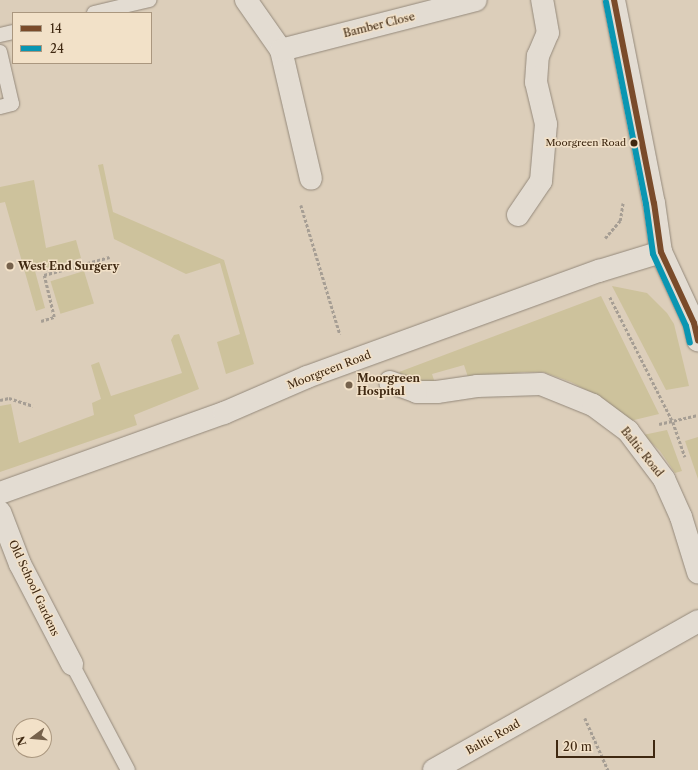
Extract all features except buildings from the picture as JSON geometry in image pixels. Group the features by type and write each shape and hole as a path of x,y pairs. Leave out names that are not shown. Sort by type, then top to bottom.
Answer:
{"street":[{"path":"246,0 281,50 311,179"},
{"name":"Bamber Close","path":"281,50 476,0"},
{"path":"518,214 541,181 546,124 536,82 538,56 548,33 542,0"},
{"path":"614,0 661,252 694,323 698,340"},
{"name":"Moorgreen Road","path":"0,493 224,413 307,376 599,271 661,252"},
{"name":"Baltic Road","path":"390,382 417,392 437,392 484,385 541,384 593,405 628,430 664,478 674,497 698,572"},
{"name":"Old School Gardens","path":"0,512 20,564 72,664"},
{"name":"Baltic Road","path":"434,770 698,621"}],"lane":[{"path":"98,12 149,0"},
{"path":"0,35 12,32"},
{"path":"0,52 12,104 0,106"},
{"path":"72,664 128,770"}],"path":[{"path":"311,179 300,201 341,339"},
{"path":"41,321 54,317 44,275 110,257"},
{"path":"0,400 9,398 32,406"},
{"path":"628,430 698,415"},
{"path":"573,692 608,770"}],"shaded area":[{"path":"103,164 113,212 224,260 254,364 226,374 217,342 240,334 220,263 186,274 114,239 98,165"},
{"path":"34,180 46,248 76,240 81,258 35,271 45,308 36,311 5,202 0,203 0,187"},
{"path":"84,271 94,304 60,314 51,281"},
{"path":"612,286 647,293 667,313 674,324 689,386 666,390"},
{"path":"601,296 659,414 630,421 599,397 571,382 543,372 523,372 469,380 464,365 432,374 435,383 421,382 402,376 399,372"},
{"path":"179,334 199,389 134,415 137,425 0,472 0,406 11,404 19,443 94,415 92,403 101,399 91,365 99,362 111,396 182,373 171,340 174,335"},
{"path":"667,430 682,471 675,473 660,451 643,435"},
{"path":"698,437 698,479 685,441"}],"transit line":[{"name":"14","path":"614,0 654,203 661,252 694,323 698,341"},
{"name":"24","path":"606,2 646,204 653,254 686,326 690,343"}],"place":[{"name":"Moorgreen Road","path":"634,143"},
{"name":"West End Surgery","path":"10,266"},
{"name":"Moorgreen Hospital","path":"349,385"}]}
